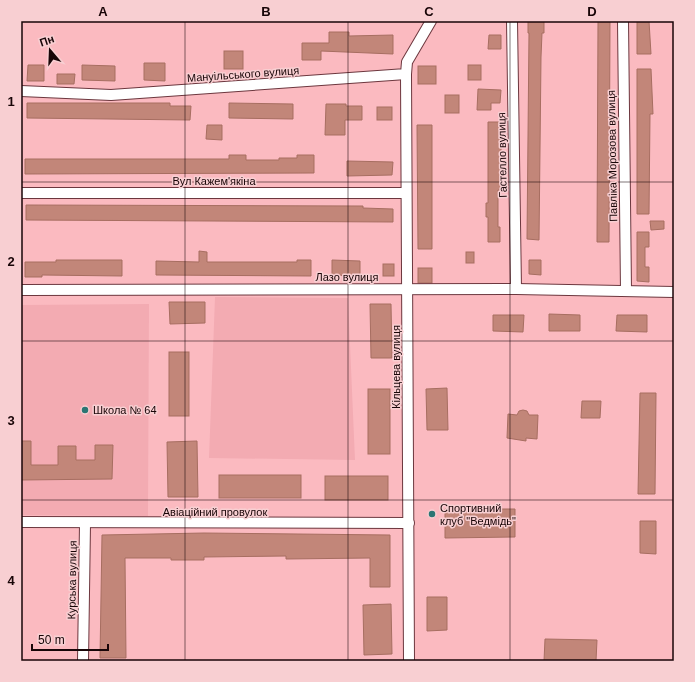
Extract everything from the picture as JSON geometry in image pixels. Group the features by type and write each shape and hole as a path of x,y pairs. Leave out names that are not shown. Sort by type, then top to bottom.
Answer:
{"street":[{"path":"406,74 407,62 431,21"},
{"name":"Гастелло вулиця","path":"512,21 516,288"},
{"name":"Павліка Морозова вулиця","path":"623,21 626,292"},
{"name":"Мануільського вулиця","path":"21,91 111,94 406,74"},
{"name":"Кільцева вулиця","path":"406,74 409,661"},
{"name":"Вул Кажем'якіна","path":"21,193 406,193"},
{"name":"Лазо вулиця","path":"21,290 516,288 626,292 674,292"},
{"name":"Авіаційний провулок","path":"21,522 85,524 409,523"},
{"name":"Курська вулиця","path":"83,661 85,524"}],"shaded area":[{"path":"215,297 348,298 355,460 209,458"},
{"name":"Школа № 64","path":"149,304 148,516 21,515 21,305"}],"building":[{"path":"528,21 544,21 541,57 539,240 527,239"},
{"path":"598,21 610,21 609,242 597,242"},
{"path":"637,21 649,21 651,54 637,54"},
{"path":"329,32 349,32 349,36 393,35 393,54 321,51 321,60 302,60 302,43 329,43"},
{"path":"489,35 501,35 501,49 488,49"},
{"path":"224,51 243,51 243,69 224,69"},
{"path":"144,63 165,63 165,81 144,80"},
{"path":"28,65 44,65 44,81 27,81"},
{"path":"82,65 115,66 115,81 82,80"},
{"path":"468,65 481,65 481,80 468,80"},
{"path":"418,66 436,66 436,84 418,84"},
{"path":"637,69 651,69 653,114 650,114 649,214 637,214"},
{"path":"57,74 75,74 74,84 57,84"},
{"path":"478,89 501,90 500,103 491,103 491,110 477,110"},
{"path":"445,95 459,95 459,113 445,113"},
{"path":"27,103 170,103 170,106 191,106 190,120 27,118"},
{"path":"229,103 293,104 293,119 229,118"},
{"path":"326,104 362,106 362,120 345,120 345,135 325,135"},
{"path":"377,107 392,107 392,120 377,120"},
{"path":"488,122 501,122 501,190 498,190 498,227 500,227 500,242 488,242 488,217 486,217 486,203 488,203"},
{"path":"207,125 222,125 222,140 206,139"},
{"path":"417,125 432,125 432,249 418,249"},
{"path":"229,155 246,155 246,160 279,160 279,158 297,158 297,155 314,155 314,173 25,174 25,159 229,159"},
{"path":"347,161 393,162 392,175 347,176"},
{"path":"26,205 363,206 363,208 393,209 393,222 26,220"},
{"path":"650,221 664,221 664,229 651,230"},
{"path":"637,232 649,232 649,247 645,247 645,267 649,267 649,282 637,281"},
{"path":"199,251 207,252 207,262 297,262 297,260 311,260 311,276 156,275 156,261 199,262"},
{"path":"466,252 474,252 474,263 466,263"},
{"path":"56,260 122,260 122,276 42,275 42,277 25,277 25,262 56,262"},
{"path":"332,260 360,261 360,276 332,275"},
{"path":"529,260 541,260 541,275 529,274"},
{"path":"383,264 394,264 394,276 383,276"},
{"path":"418,268 432,268 432,283 418,283"},
{"path":"169,302 205,302 205,323 170,324"},
{"path":"370,304 391,304 392,358 371,358"},
{"path":"549,314 580,315 580,331 549,331"},
{"path":"493,315 524,315 523,332 493,331"},
{"path":"617,315 647,315 647,332 616,331"},
{"path":"169,352 189,352 189,416 169,416"},
{"path":"447,388 448,430 427,430 426,389"},
{"path":"368,389 390,389 390,454 368,454"},
{"path":"640,393 656,393 655,494 638,494"},
{"path":"582,401 601,401 600,418 581,418"},
{"path":"519,411 527,411 529,415 538,415 537,439 526,438 526,441 507,438 508,414 517,415"},
{"path":"21,441 31,441 31,465 58,465 58,446 76,446 76,460 95,460 95,445 113,445 112,479 21,480"},
{"path":"197,441 198,497 168,497 167,442"},
{"path":"219,475 301,475 301,498 219,498"},
{"path":"325,476 388,476 388,500 325,500"},
{"path":"445,509 515,509 515,537 445,538"},
{"path":"640,521 656,521 656,554 640,553"},
{"path":"204,533 390,535 390,587 370,587 370,558 286,559 286,556 204,557 204,560 171,560 171,558 125,558 126,658 100,658 102,535"},
{"path":"427,597 447,597 447,630 427,631"},
{"path":"391,604 392,654 364,655 363,605"},
{"path":"545,639 597,640 596,661 544,661"}],"place":[{"name":"Школа № 64","path":"85,410"},
{"name":"Спортивний клуб \"Ведмідь\"","path":"432,514"}]}
